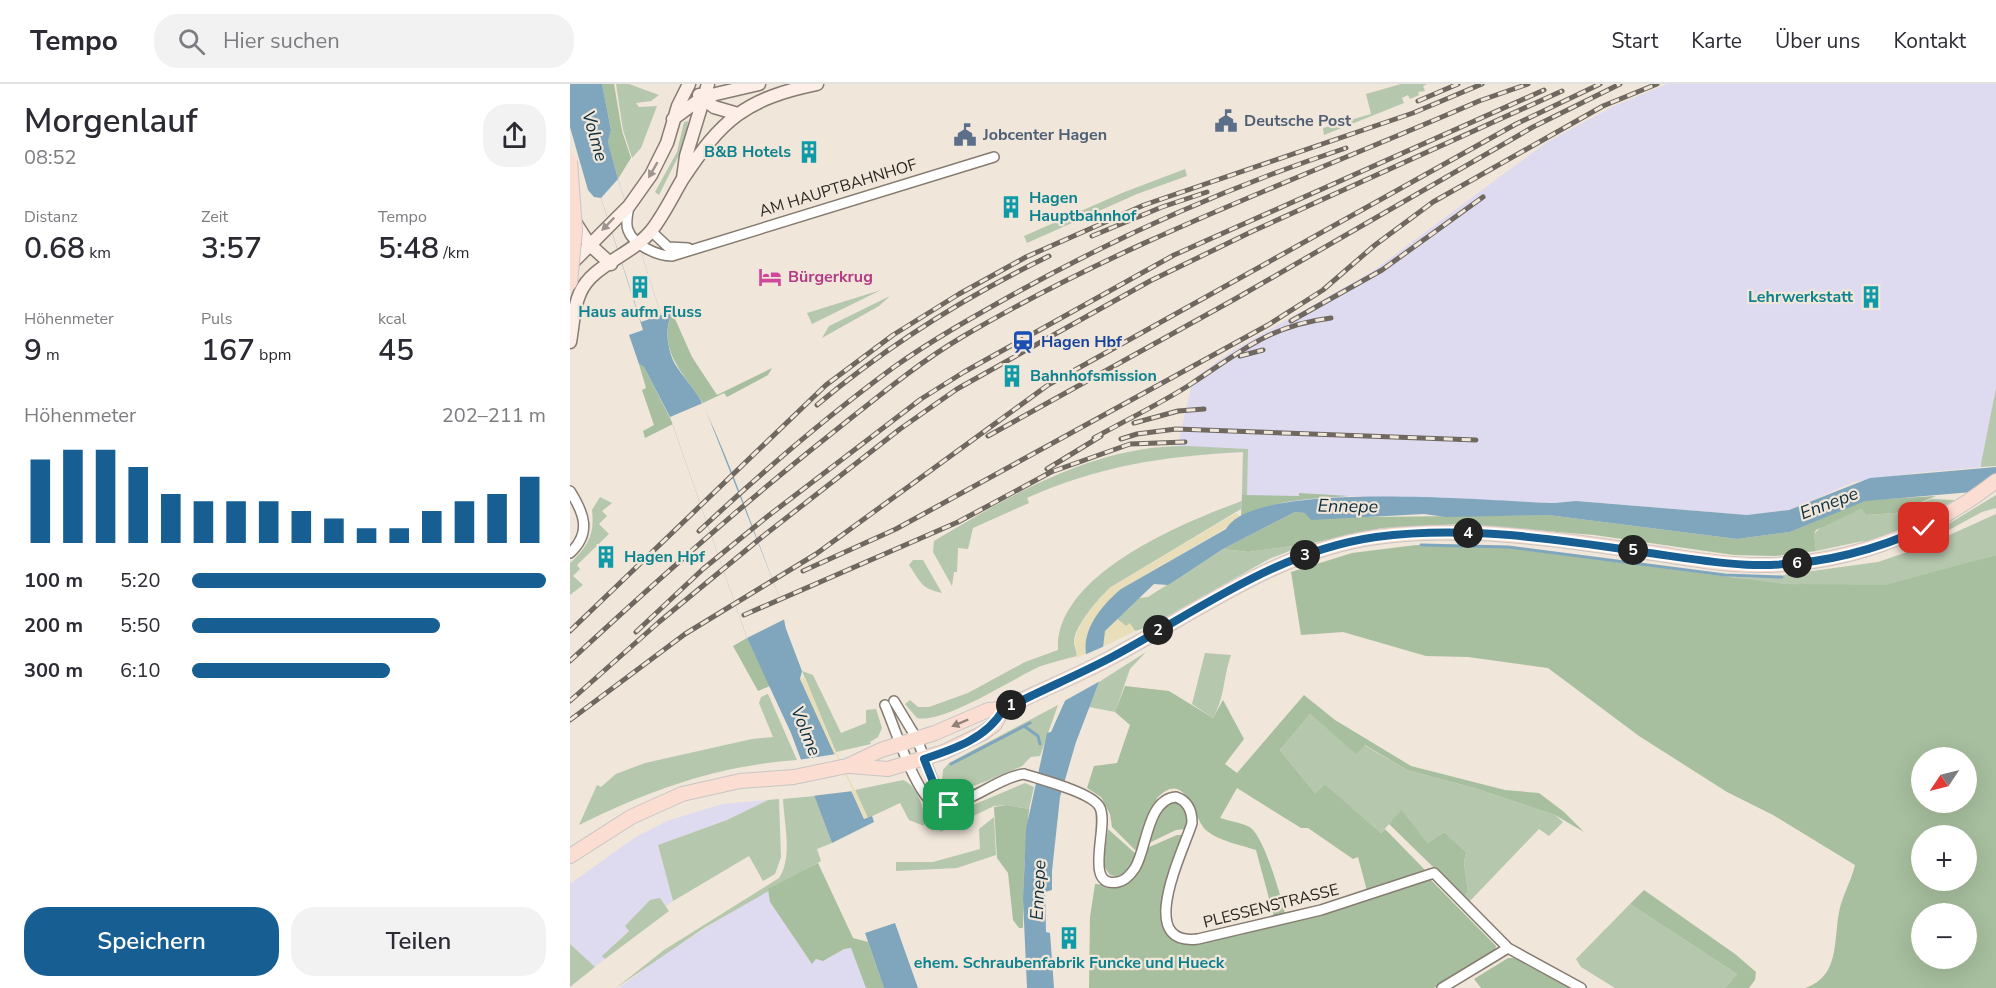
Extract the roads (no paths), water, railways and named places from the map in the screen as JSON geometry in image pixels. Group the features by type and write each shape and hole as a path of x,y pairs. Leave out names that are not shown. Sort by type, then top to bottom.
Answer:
{"main road":[{"path":"570,161 575,230 570,283"},
{"path":"574,854 631,817 682,794 740,781 794,777 847,766 880,750 918,739 988,710 1003,710 1113,657 1272,568 1342,543 1377,537 1440,533 1531,536 1733,564 1777,564 1850,554 1904,537 1944,516 1996,481"},
{"path":"847,766 888,769 924,759 983,733 995,724 1003,710"}],"street":[{"path":"682,180 686,156 708,84"},
{"path":"671,124 703,97 759,84"},
{"path":"570,342 574,297 592,277 640,242 651,231 682,180 711,140 746,107 771,95 817,84"},
{"path":"570,266 589,244 629,206 660,158 671,124 688,88 714,107 738,114"},
{"name":"AM HAUPTBAHNHOF","path":"640,242 653,252 666,256 683,253 994,157"},
{"path":"629,206 628,231 640,242"},
{"path":"571,216 589,244 611,264"},
{"path":"651,231 668,247 690,249"},
{"path":"570,491 574,504 583,512 584,531 582,539 570,553"},
{"path":"889,703 918,739 939,797 939,806 927,798 907,765 889,703"},
{"name":"PLESSENSTRASSE","path":"939,806 958,802 1018,775 1035,778 1092,799 1102,811 1104,822 1099,874 1103,880 1109,882 1125,879 1137,866 1154,816 1161,804 1176,796 1185,801 1192,815 1192,823 1164,911 1171,930 1186,939 1198,939 1321,910 1434,873 1508,948"},
{"path":"1442,988 1508,948 1581,988"}],"water":[{"name":"Volme","path":"570,84 602,84 611,130 608,142 618,179 661,315 672,312 667,333 673,361 700,399 714,428 779,596 786,629 802,671 800,679 864,819 872,816 874,822 832,843 791,733 747,638 670,417 644,367 639,364 629,335 643,330 601,198 594,197 588,190 570,127"},
{"name":"Ennepe","path":"1996,467 1996,490 1865,501 1790,532 1737,539 1548,515 1446,517 1424,514 1311,520 1305,513 1295,512 1223,549 1168,585 1154,584 1105,631 1099,682 1076,742 1060,797 1052,890 1045,892 1046,932 1050,933 1054,988 1027,988 1023,899 1026,829 1047,733 1051,732 1086,654 1090,627 1107,602 1121,589 1226,529 1246,513 1281,503 1380,496 1555,503 1576,501 1747,515 1789,510 1870,478"},
{"path":"895,923 918,988 884,988 865,933"}],"waterway":[{"path":"1421,545 1508,547 1725,575 1782,577"},
{"path":"951,764 1030,723"},
{"path":"1024,726 1038,736 1040,744"}],"railway":[{"path":"1418,101 1458,84"},
{"path":"570,631 826,385 893,335 959,294 1026,257 1144,205 1413,113 1482,84"},
{"path":"570,661 666,573 797,461 895,383 962,337 1024,302 1152,240 1479,101 1528,84"},
{"path":"570,720 685,634 816,554 1048,385 1516,124 1600,84"},
{"path":"988,436 1235,299 1533,127 1620,84"},
{"path":"803,571 896,529 1268,325 1323,290 1375,245 1433,202 1603,106 1657,84"},
{"path":"636,632 703,569 768,516 921,399 964,372 1174,255 1544,90"},
{"path":"570,701 659,622 762,537 900,429 957,389 1150,281 1253,231 1562,91"},
{"path":"699,531 770,467 844,406 894,367 953,329 1054,272 1135,232 1218,195 1346,148"},
{"path":"1092,236 1162,207 1207,192"},
{"path":"1291,321 1382,270 1483,197"},
{"path":"817,405 871,362 928,323 1018,271 1049,256"},
{"path":"1094,438 1179,391 1256,342 1290,327 1331,318"},
{"path":"1240,356 1263,350"},
{"path":"1134,423 1178,411 1204,409"},
{"path":"1121,439 1137,434 1176,429 1476,440"},
{"path":"1047,469 1101,436"},
{"path":"744,615 958,522 1051,472 1130,444 1185,442"}],"place":[{"name":"Deutsche Post","path":"1226,121"},
{"name":"Jobcenter Hagen","path":"965,135"},
{"name":"B&B Hotels","path":"809,152"},
{"name":"Hagen Hauptbahnhof","path":"1011,207"},
{"name":"Bürgerkrug","path":"770,277"},
{"name":"Haus aufm Fluss","path":"640,287"},
{"name":"Lehrwerkstatt","path":"1871,297"},
{"name":"Hagen Hbf","path":"1023,342"},
{"name":"Bahnhofsmission","path":"1012,376"},
{"name":"Hagen Hpf","path":"606,557"},
{"name":"ehem. Schraubenfabrik Funcke und Hueck","path":"1069,938"}]}
